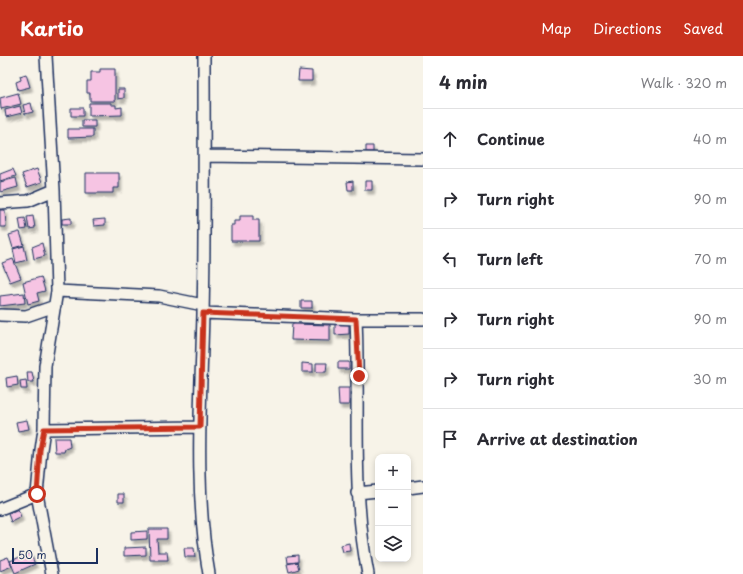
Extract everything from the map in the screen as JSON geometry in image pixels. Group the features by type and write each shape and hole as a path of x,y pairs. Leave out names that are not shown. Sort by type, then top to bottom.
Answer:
{"street":[{"path":"46,56 54,190 57,291 45,366 44,429 40,450 37,494 52,574"},
{"path":"204,56 205,156 200,427 203,537 209,574"},
{"path":"205,156 423,159"},
{"path":"0,203 28,200 54,190"},
{"path":"57,291 159,296 203,309 356,319 423,318"},
{"path":"0,315 26,316 55,306"},
{"path":"356,319 359,376 356,440 357,493 363,548 368,574"},
{"path":"44,429 200,427"},
{"path":"411,488 423,486"},
{"path":"357,493 375,490"},
{"path":"0,508 37,494"}],"building":[{"path":"100,69 115,69 115,101 90,101 90,93 87,93 87,81 91,81 91,72 100,72"},
{"path":"299,70 312,71 312,81 298,81"},
{"path":"26,74 30,87 18,90 16,82 21,80 20,76"},
{"path":"118,89 124,89 124,98 118,99"},
{"path":"18,93 21,104 1,109 0,98"},
{"path":"31,103 33,112 25,114 23,105"},
{"path":"89,103 111,103 111,105 116,105 116,108 122,107 122,115 89,116"},
{"path":"20,106 22,113 6,117 5,110"},
{"path":"71,108 83,108 83,116 71,116"},
{"path":"82,120 95,120 95,127 82,127"},
{"path":"68,129 93,129 93,137 68,138"},
{"path":"366,146 373,146 373,152 366,152"},
{"path":"13,169 16,176 0,181 0,174"},
{"path":"37,169 42,182 27,187 22,174"},
{"path":"86,173 119,173 119,188 113,188 113,193 86,193"},
{"path":"16,178 18,187 0,192 0,182"},
{"path":"353,181 353,190 348,190 347,182"},
{"path":"365,181 372,181 372,190 365,190"},
{"path":"0,210 5,210 6,227 0,227"},
{"path":"33,216 35,228 29,229 27,217"},
{"path":"240,216 253,216 253,220 259,220 259,241 231,241 231,225 234,225 234,221 240,221"},
{"path":"25,218 27,229 21,230 19,219"},
{"path":"71,218 71,224 62,224 62,219"},
{"path":"105,219 105,225 94,226 93,220"},
{"path":"20,232 24,245 13,248 9,235"},
{"path":"42,243 45,256 34,259 32,247"},
{"path":"24,246 27,260 16,263 13,249"},
{"path":"13,259 21,278 10,282 2,263"},
{"path":"41,277 45,291 37,293 39,301 28,304 23,282"},
{"path":"24,293 25,303 0,306 0,296"},
{"path":"301,301 312,301 312,308 301,308"},
{"path":"292,324 330,325 330,341 291,340"},
{"path":"335,324 349,324 349,334 335,335"},
{"path":"338,362 349,362 349,369 338,369"},
{"path":"302,363 313,364 313,372 302,372"},
{"path":"316,363 327,363 326,372 316,372"},
{"path":"27,372 32,372 34,382 28,382"},
{"path":"17,376 18,385 7,387 6,378"},
{"path":"26,380 27,389 21,389 20,381"},
{"path":"338,388 349,388 349,405 339,405"},
{"path":"27,420 29,429 18,431 16,422"},
{"path":"54,438 69,438 70,447 65,449 64,452 55,452"},
{"path":"118,494 124,494 124,502 118,502"},
{"path":"18,509 21,517 11,522 8,514"},
{"path":"149,529 167,529 167,539 157,539 158,552 167,552 168,560 150,560"},
{"path":"147,531 147,539 131,540 131,532"},
{"path":"349,543 350,551 343,552 341,545"},
{"path":"146,547 146,555 124,556 124,548"},
{"path":"184,548 194,548 195,557 185,557"},
{"path":"30,553 35,564 15,573 10,561"},
{"path":"298,555 298,562 288,563 287,556"},
{"path":"8,557 12,566 0,571 0,560"},
{"path":"297,562 299,569 289,572 287,564"}],"route":[{"path":"37,494 40,450 44,429 200,427 203,313 356,319 359,376"}]}
